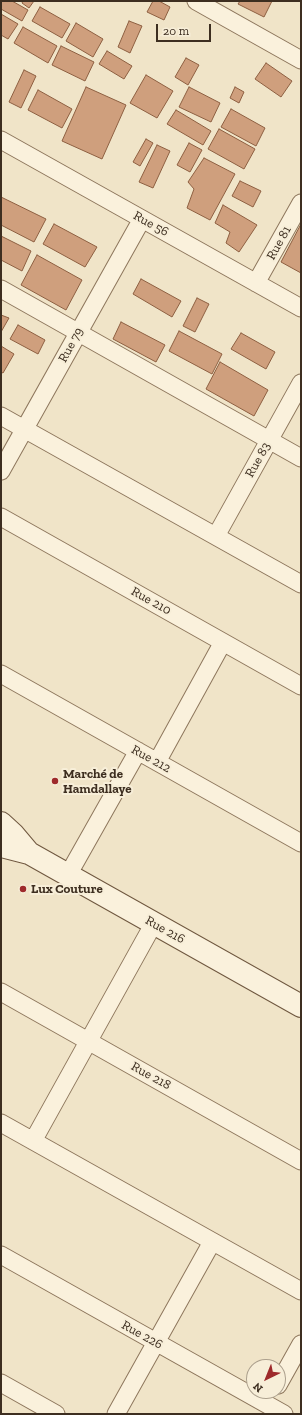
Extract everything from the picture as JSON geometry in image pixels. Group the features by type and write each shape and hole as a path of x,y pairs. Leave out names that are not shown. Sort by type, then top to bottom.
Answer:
{"street":[{"path":"196,1 301,60"},
{"name":"Rue 56","path":"1,140 301,308"},
{"name":"Rue 81","path":"256,283 301,203"},
{"name":"Rue 79","path":"1,471 142,219"},
{"path":"1,289 301,458"},
{"name":"Rue 83","path":"216,536 301,383"},
{"path":"1,416 301,584"},
{"name":"Rue 210","path":"1,517 301,686"},
{"path":"156,762 223,642"},
{"name":"Rue 212","path":"1,674 301,843"},
{"path":"68,875 138,751"},
{"path":"1,823 13,834 29,853"},
{"path":"1,846 29,853"},
{"name":"Rue 216","path":"29,853 301,1006"},
{"path":"33,1141 154,923"},
{"name":"Rue 218","path":"1,992 301,1161"},
{"path":"1,1123 301,1292"},
{"path":"116,1414 212,1242"},
{"name":"Rue 226","path":"1,1255 268,1403 284,1414"},
{"path":"286,1371 301,1344"},
{"path":"1,1383 56,1414"}],"building":[{"path":"1,1 12,1 28,10 22,21 1,9"},
{"path":"23,1 34,1 29,8 22,3"},
{"path":"153,1 159,1 170,7 164,20 147,12"},
{"path":"240,1 272,1 264,17 238,4"},
{"path":"40,7 70,24 62,38 32,21"},
{"path":"1,14 18,24 8,39 1,35"},
{"path":"129,21 142,26 130,53 118,47"},
{"path":"76,23 103,39 93,57 66,41"},
{"path":"23,27 57,46 48,63 14,43"},
{"path":"61,46 94,62 85,81 52,65"},
{"path":"107,51 132,66 124,79 99,64"},
{"path":"186,58 199,65 188,85 175,77"},
{"path":"266,63 292,81 281,97 255,79"},
{"path":"24,70 36,76 21,108 9,102"},
{"path":"146,75 173,91 157,118 130,103"},
{"path":"86,87 126,105 102,159 62,141"},
{"path":"189,87 220,103 211,122 179,107"},
{"path":"235,87 244,92 239,103 230,98"},
{"path":"38,90 72,109 62,128 28,110"},
{"path":"231,109 265,128 256,146 221,127"},
{"path":"176,110 211,131 203,145 167,124"},
{"path":"219,129 255,149 244,169 208,149"},
{"path":"146,139 153,143 140,166 133,162"},
{"path":"189,143 202,150 190,172 177,165"},
{"path":"157,145 170,151 153,188 139,182"},
{"path":"204,158 235,174 210,220 187,208 194,189 188,182"},
{"path":"240,181 261,191 253,207 232,196"},
{"path":"1,197 46,219 34,242 1,225"},
{"path":"223,205 257,225 239,252 226,243 230,232 215,223"},
{"path":"54,224 97,247 85,267 43,244"},
{"path":"301,224 301,273 281,262"},
{"path":"1,236 31,251 22,271 1,260"},
{"path":"37,255 82,280 66,310 21,285"},
{"path":"141,279 181,301 172,317 133,294"},
{"path":"197,298 209,304 195,332 183,326"},
{"path":"1,315 9,318 1,332"},
{"path":"121,322 165,345 156,362 113,339"},
{"path":"18,325 45,340 38,354 10,339"},
{"path":"179,331 222,354 212,374 169,351"},
{"path":"241,333 275,352 266,369 231,349"},
{"path":"1,346 14,354 3,373 1,372"},
{"path":"220,362 268,390 254,416 206,389"}],"place":[{"name":"Marché de Hamdallaye","path":"55,781"},
{"name":"Lux Couture","path":"23,889"}]}
